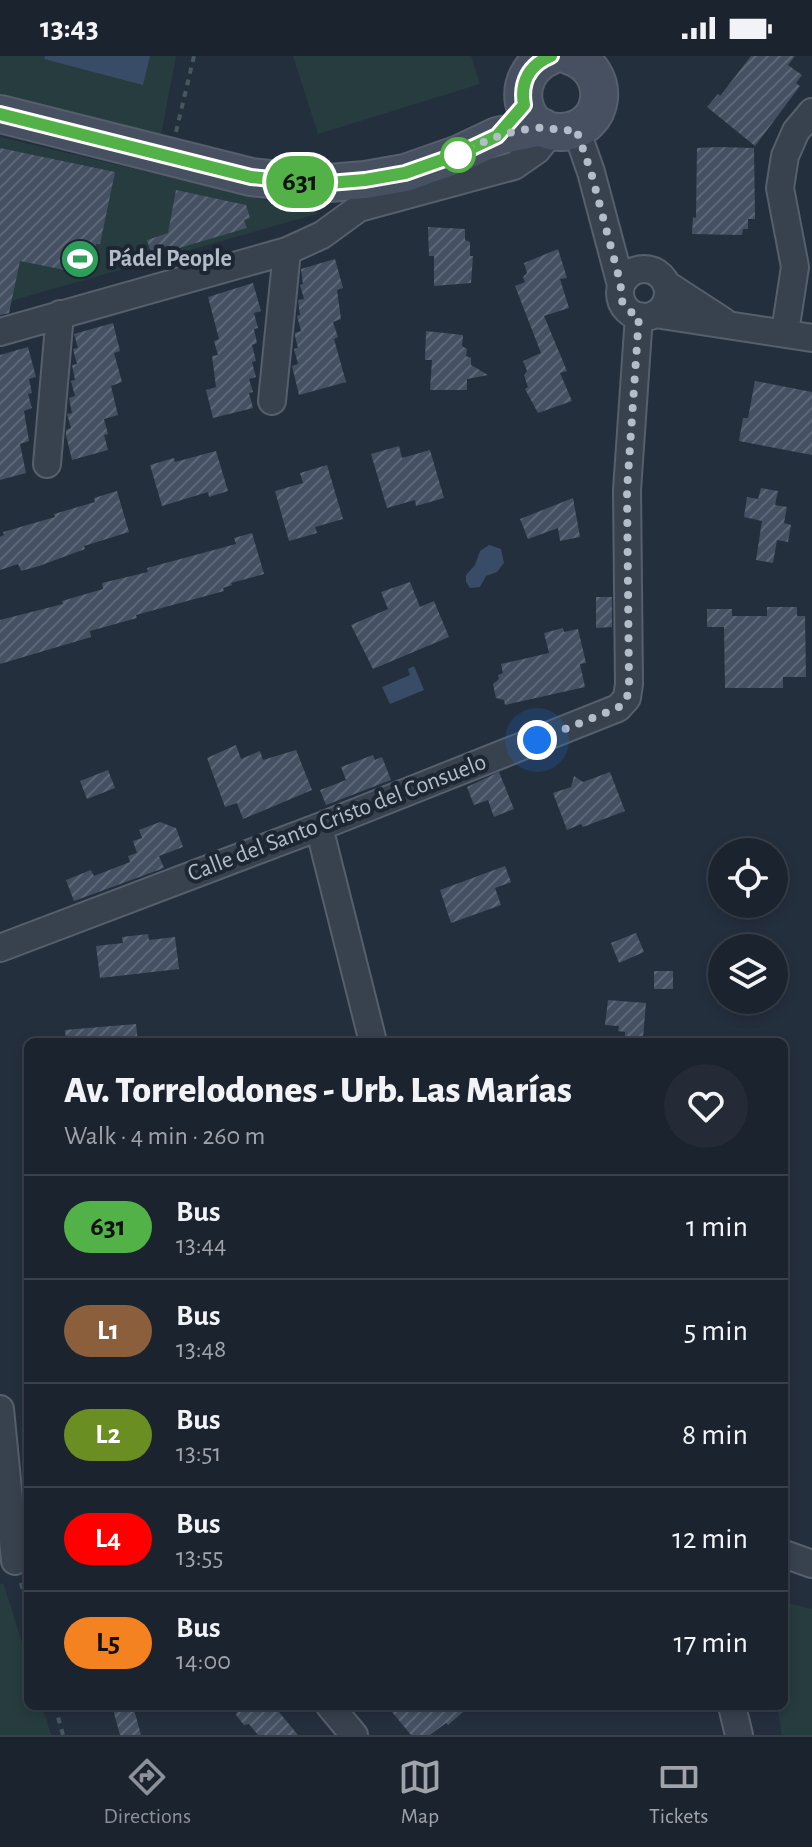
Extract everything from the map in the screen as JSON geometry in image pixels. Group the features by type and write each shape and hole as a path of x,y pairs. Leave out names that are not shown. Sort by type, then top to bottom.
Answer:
{"main road":[{"path":"0,114 251,177 317,184 365,180 405,173 459,154 497,136 548,123 586,123 599,103 570,60 524,80 522,93 548,123"}],"street":[{"path":"785,332 795,267 780,188 785,156 796,131 812,112"},
{"path":"548,123 604,219 656,276 730,325"},
{"path":"0,332 287,251 322,235 359,208 514,166 537,150 548,123"},
{"path":"604,219 621,285"},
{"path":"272,401 287,251"},
{"path":"656,276 635,270 626,276 619,296 630,312 812,338"},
{"path":"647,315 666,301 656,276"},
{"path":"47,464 60,314"},
{"name":"Calle del Santo Cristo del Consuelo","path":"0,948 319,827 618,708 627,698 629,684 627,490 647,315"},
{"path":"319,827 372,1038"},
{"path":"0,1409 14,1561"},
{"path":"788,1555 812,1564"},
{"path":"333,1710 354,1735"},
{"path":"733,1710 739,1735"}],"path":[{"path":"174,138 194,56"},
{"path":"56,1710 63,1735"}],"green space":[{"path":"0,56 176,56 161,135 0,94"},
{"path":"293,56 471,56 480,84 318,134"},
{"name":"Pádel People","path":"0,137 320,213 0,304"},
{"path":"0,1583 4,1585 24,1649 24,1710 43,1710 51,1735 0,1735"},
{"path":"788,1603 812,1609 812,1735 782,1735 778,1710 788,1710"}],"water":[{"path":"45,56 150,56 143,85 44,59"},
{"path":"489,545 501,549 504,563 497,572 486,576 480,587 470,588 466,575 475,565 480,551"},
{"path":"414,666 424,690 390,704 382,687 410,675 408,669"}],"building":[{"path":"751,56 795,56 788,65 802,75 796,83 800,86 755,146 707,107 718,94 720,96"},
{"path":"0,148 115,172 100,244 96,244 90,275 20,261 9,313 0,315"},
{"path":"697,148 754,148 755,219 748,219 748,229 743,229 742,235 692,234 693,217 696,218"},
{"path":"176,190 246,205 250,218 244,220 247,228 152,256 147,240 168,233"},
{"path":"428,227 465,229 465,240 470,242 470,256 473,256 471,283 434,286 434,256 429,256"},
{"path":"558,249 567,278 560,279 569,308 544,316 567,371 560,373 572,401 538,413 525,389 528,387 524,375 527,371 523,361 541,353 515,286 525,282 523,277 527,273 524,263"},
{"path":"335,259 343,288 337,290 341,319 333,322 338,337 334,339 346,382 299,395 292,366 298,364 294,349 298,348 295,333 301,331 297,316 300,315 298,300 304,299 300,285 303,284 301,269"},
{"path":"253,283 261,311 254,313 258,328 254,329 257,343 252,345 256,361 252,362 256,377 249,379 253,408 213,418 206,390 216,387 212,356 218,355 214,341 219,339 208,297"},
{"path":"113,323 120,351 114,353 122,382 111,386 118,415 104,419 108,450 72,460 66,430 71,428 67,414 72,413 69,398 75,396 71,381 75,380 72,365 77,364 73,349 78,348 74,334"},
{"path":"426,331 463,335 462,346 467,349 466,356 471,358 471,365 488,375 467,379 467,390 430,390 432,360 425,360"},
{"path":"28,347 36,377 29,379 32,393 28,394 32,408 24,411 29,441 20,444 26,473 0,480 0,355"},
{"path":"755,381 812,392 812,455 739,441 743,418 748,418"},
{"path":"399,446 402,458 430,450 444,498 416,506 415,500 387,508 371,454"},
{"path":"216,451 228,491 209,497 208,492 162,506 150,465"},
{"path":"327,465 343,519 315,527 317,533 289,541 275,491 303,483 300,473"},
{"path":"761,488 778,491 775,505 787,507 784,523 791,525 788,542 777,540 773,563 756,560 762,521 744,517 747,497 758,499"},
{"path":"117,491 129,532 84,546 85,549 39,566 21,571 18,564 0,570 0,537 4,535 3,532 55,517 54,514 95,502 94,498"},
{"path":"573,498 580,537 560,541 558,528 528,539 520,519"},
{"path":"252,533 264,574 231,583 223,588 224,591 90,631 91,637 0,664 0,620 63,604 62,601 103,589 102,583 236,544 234,538"},
{"path":"410,582 420,607 434,601 449,637 373,669 351,625 388,609 381,592"},
{"path":"596,597 612,597 612,627 596,628"},
{"path":"767,607 797,607 797,616 805,616 806,677 783,677 783,688 725,688 724,627 707,627 707,609 732,609 732,616 767,616"},
{"path":"563,628 564,632 578,629 586,663 580,664 585,687 505,705 504,700 496,698 493,684 503,673 501,664 549,653 544,633"},
{"path":"236,745 241,759 260,751 263,760 296,750 312,790 243,819 237,803 225,807 207,758"},
{"path":"373,755 375,760 382,757 391,780 326,805 320,790 346,780 341,767"},
{"path":"108,770 115,788 87,799 80,781"},
{"path":"499,772 514,809 494,817 488,800 474,805 467,787"},
{"path":"610,772 625,811 567,830 553,793 571,787 574,776 583,782"},
{"path":"160,822 176,828 183,847 159,856 164,868 74,901 66,880 91,870 94,876 130,862 128,856 137,853 133,841 142,838 139,830"},
{"path":"505,866 511,882 495,888 501,905 451,923 440,890"},
{"path":"636,933 644,952 619,963 611,943"},
{"path":"148,934 149,940 175,937 179,969 100,978 96,946 123,943 122,937"},
{"path":"654,971 673,971 673,989 654,989"},
{"path":"608,1000 646,1003 643,1038 625,1036 625,1032 618,1031 619,1026 605,1025"},
{"path":"136,1024 138,1038 66,1038 65,1030"},
{"path":"113,1710 134,1710 141,1735 120,1735"},
{"path":"238,1710 277,1710 298,1735 258,1735 236,1715"},
{"path":"390,1710 465,1710 430,1735 411,1735"}],"bus line":[{"name":"631","path":"0,114 251,177 317,184 365,180 405,173 459,154 497,136 524,105 524,80 530,69 551,56"}],"place":[{"name":"Pádel People","path":"80,259"}],"route":[{"path":"458,155 497,136 542,127 562,132 576,129 591,172 621,285 619,296 630,312 639,316 627,490 627,698 618,708 537,740"}]}
